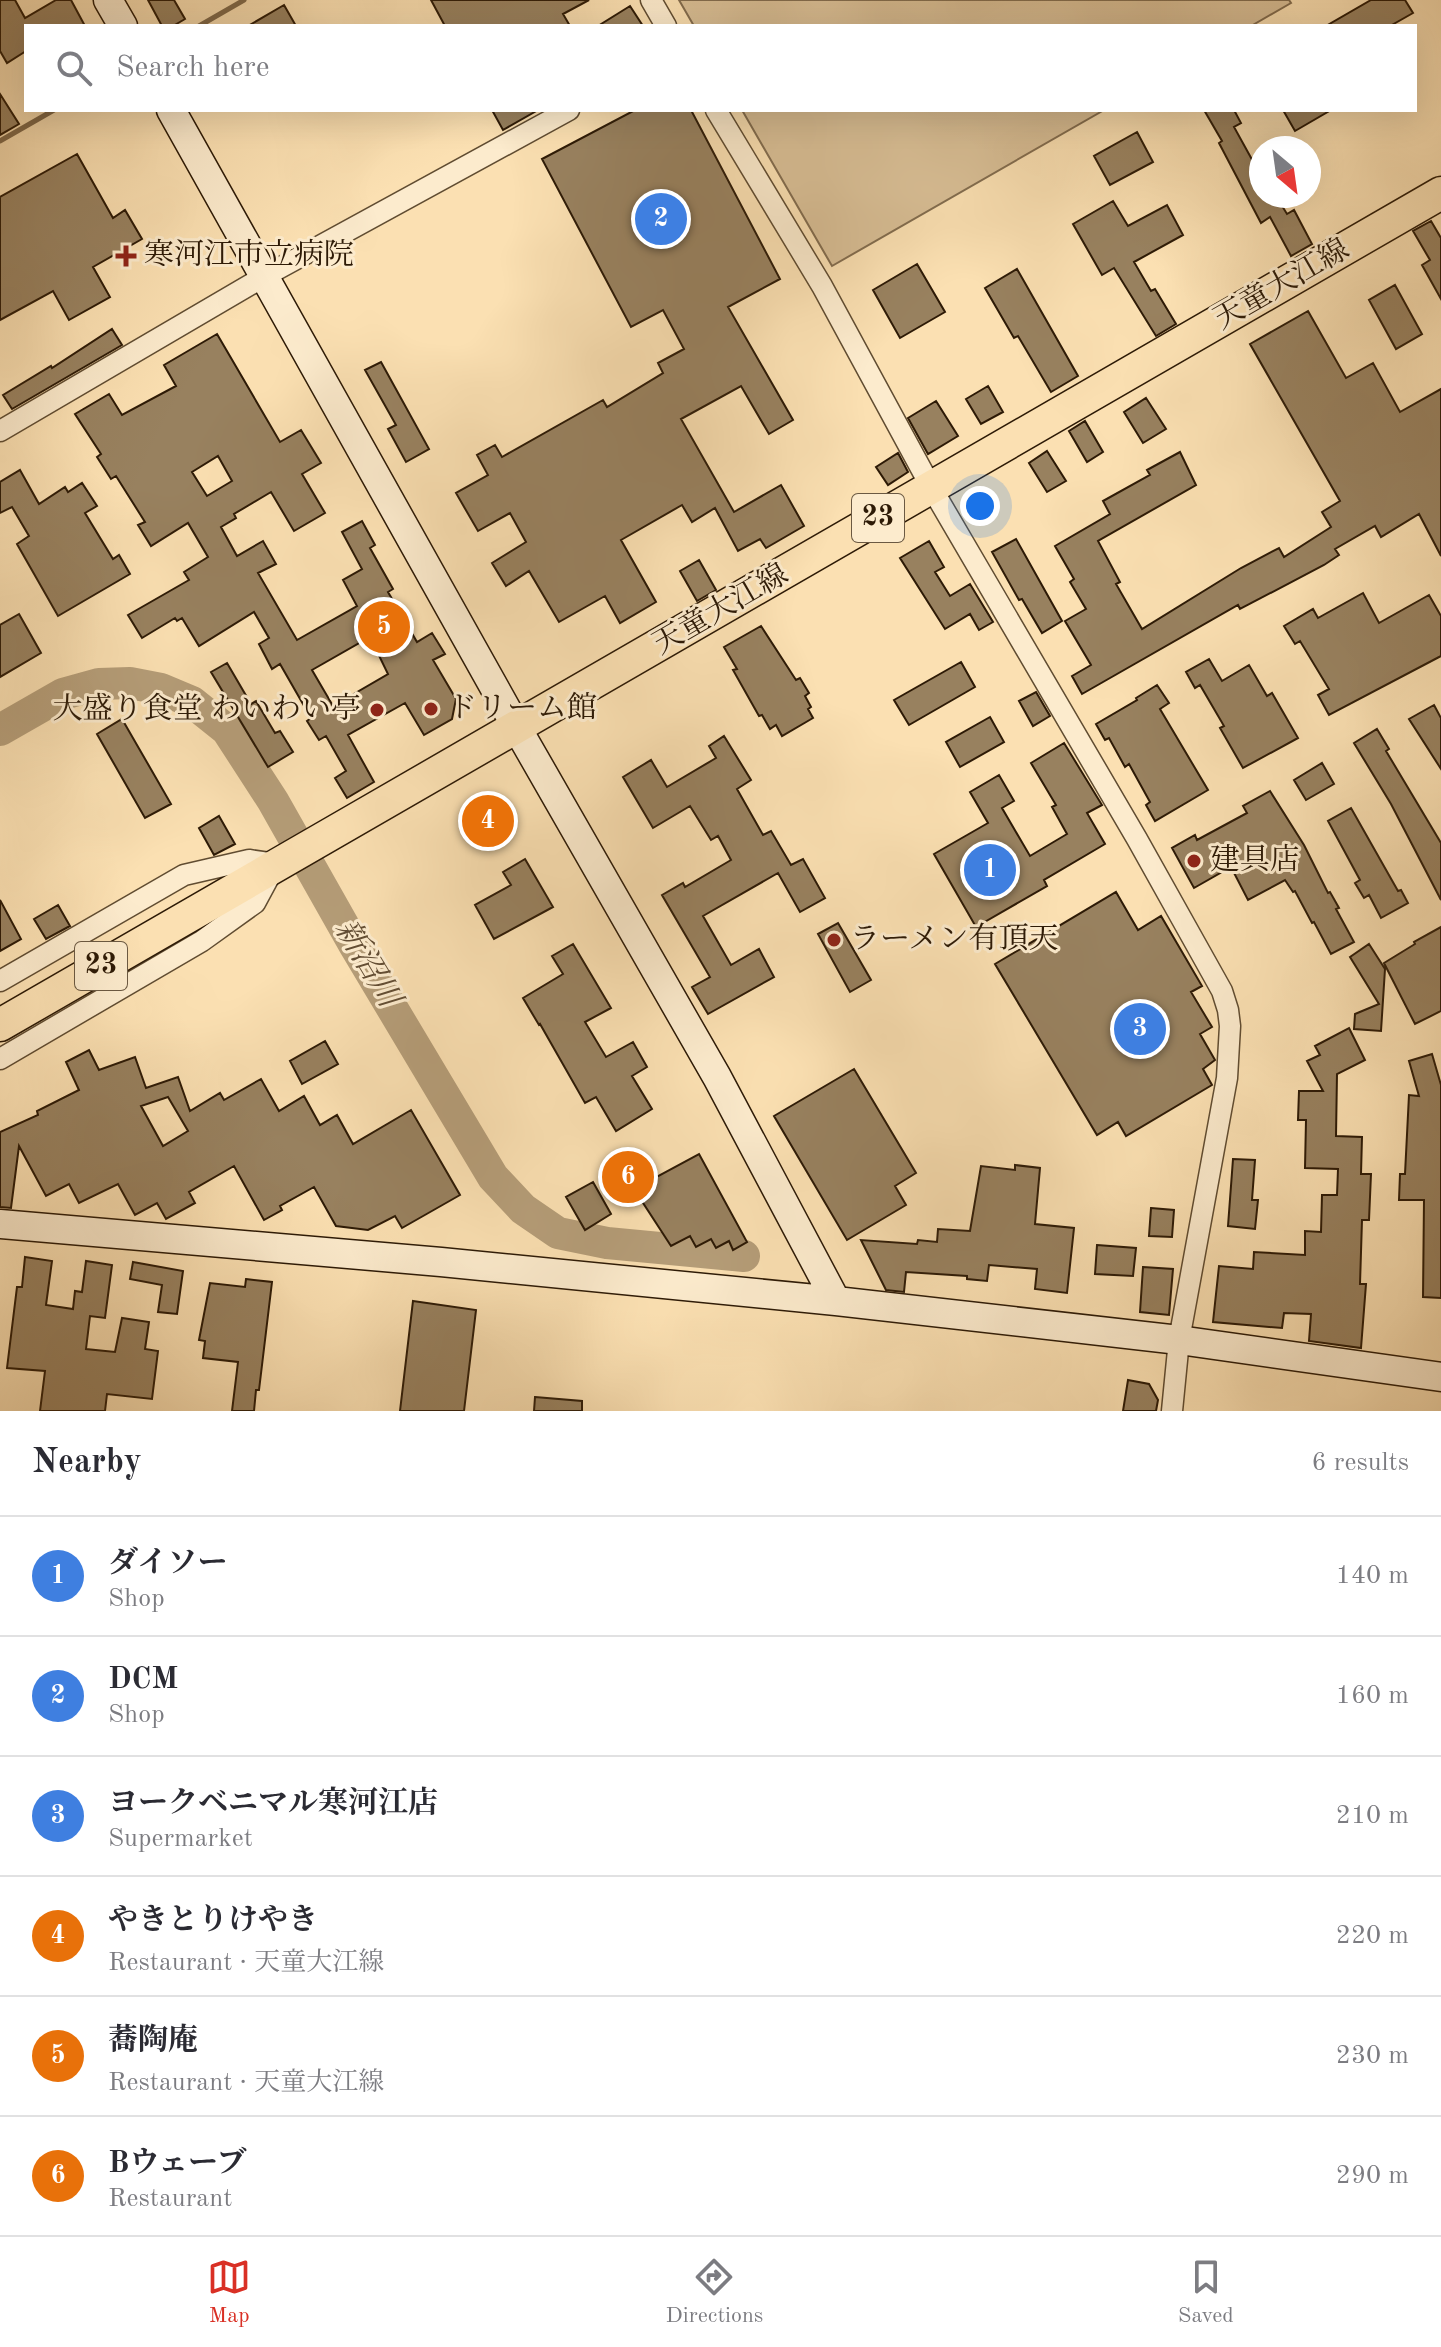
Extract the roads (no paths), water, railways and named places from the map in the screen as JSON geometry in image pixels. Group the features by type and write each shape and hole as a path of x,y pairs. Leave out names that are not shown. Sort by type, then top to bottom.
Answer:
{"main road":[{"name":"天童大江線","path":"0,1025 1441,193"}],"street":[{"path":"108,0 122,24"},
{"path":"651,0 665,24"},
{"path":"172,112 517,728 717,1077 836,1301"},
{"path":"0,431 265,276 565,112"},
{"path":"717,112 822,286 931,487 1222,991 1228,1010 1231,1044 1227,1078 1179,1340 1172,1411"},
{"path":"0,981 184,875 249,860 293,855"},
{"path":"0,1059 202,941 255,903 293,855"},
{"path":"0,1224 441,1262 836,1301 1179,1340 1441,1377"}],"waterway":[{"path":"202,24 244,0"},
{"path":"0,141 51,112"},
{"name":"新沼川","path":"0,730 63,694 99,684 130,683 161,689 192,702 227,730 273,801 355,946 493,1177 523,1209 558,1233 607,1243 744,1256"}],"place":[{"name":"DCM","path":"661,219"},
{"name":"寒河江市立病院","path":"126,256"},
{"name":"蕎陶庵","path":"384,627"},
{"name":"ドリーム館","path":"431,709"},
{"name":"大盛り食堂 わいわい亭","path":"377,710"},
{"name":"やきとりけやき","path":"488,821"},
{"name":"建具店","path":"1194,861"},
{"name":"ダイソー","path":"990,870"},
{"name":"ラーメン有頂天","path":"834,940"},
{"name":"ヨークベニマル寒河江店","path":"1140,1029"},
{"name":"Bウェーブ","path":"628,1177"}]}
